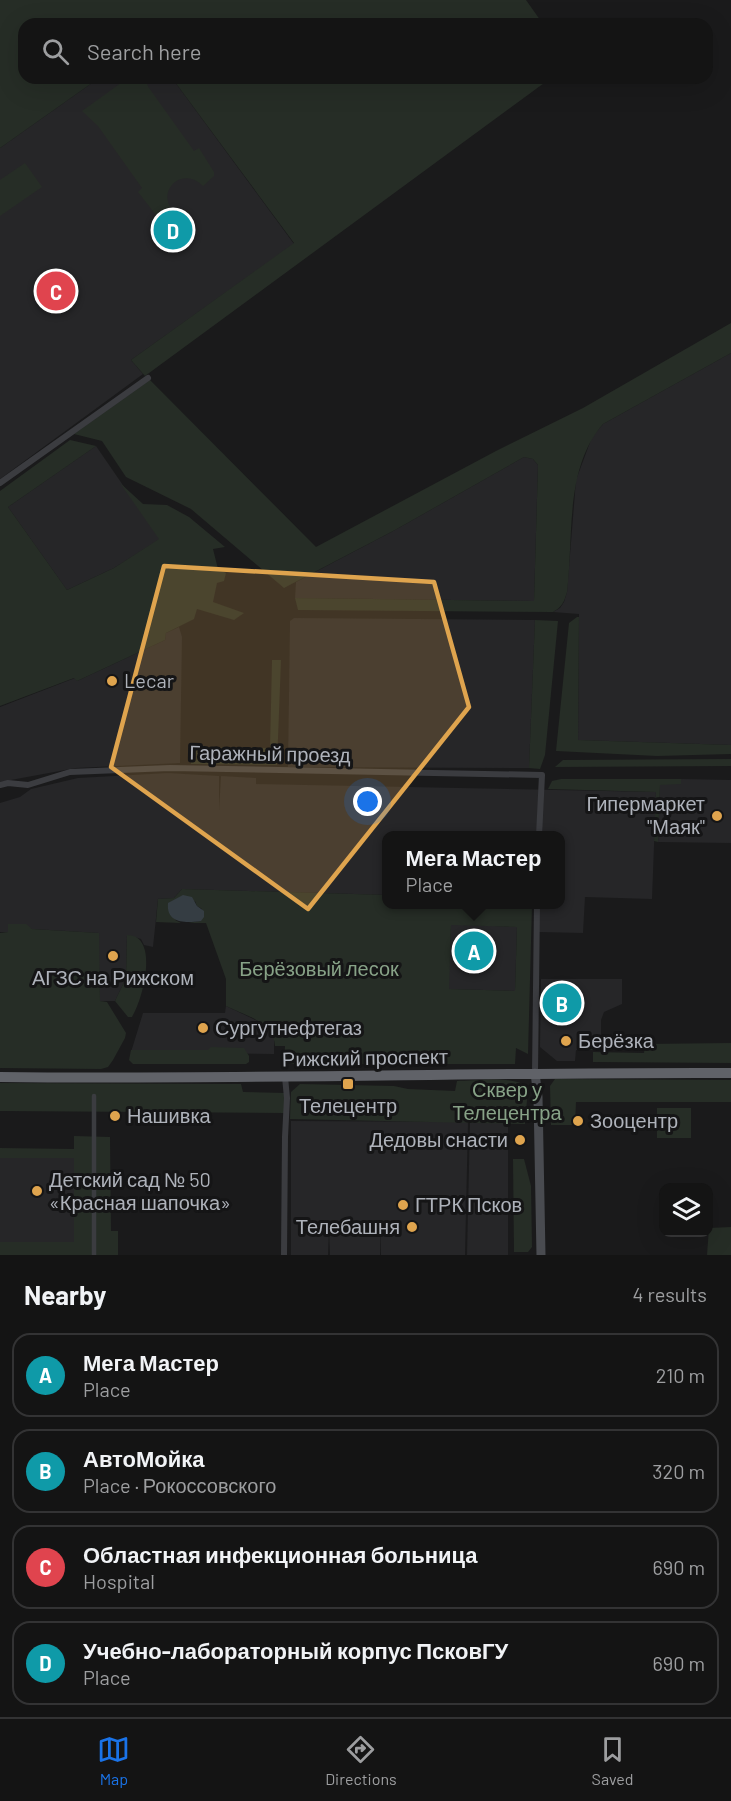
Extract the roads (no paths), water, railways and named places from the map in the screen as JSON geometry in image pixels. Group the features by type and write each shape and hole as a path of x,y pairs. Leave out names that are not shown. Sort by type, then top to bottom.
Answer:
{"highway":[{"name":"Рижский проспект","path":"0,1077 731,1073"}],"main road":[{"path":"535,1073 538,1097 541,1255"}],"street":[{"path":"0,483 148,378"},
{"name":"Гаражный проезд","path":"0,785 8,783 28,785 70,772 170,768 542,775 539,831"},
{"path":"535,1073 537,909"},
{"path":"284,1255 287,1098 285,1077"},
{"path":"94,1096 94,1255"}],"place":[{"name":"Учебно-лабораторный корпус ПсковГУ","path":"173,230"},
{"name":"Областная инфекционная больница","path":"56,291"},
{"name":"Lecar","path":"112,681"},
{"name":"Гипермаркет \"Маяк\"","path":"717,816"},
{"name":"Мега Мастер","path":"474,951"},
{"name":"АГЗС на Рижском","path":"113,956"},
{"name":"АвтоМойка","path":"562,1003"},
{"name":"Сургутнефтегаз","path":"203,1028"},
{"name":"Берёзка","path":"566,1041"},
{"name":"Телецентр","path":"348,1084"},
{"name":"Нашивка","path":"115,1116"},
{"name":"Зооцентр","path":"578,1121"},
{"name":"Дедовы снасти","path":"520,1140"},
{"name":"Детский сад № 50 «Красная шапочка»","path":"37,1191"},
{"name":"ГТРК Псков","path":"403,1205"},
{"name":"Телебашня","path":"412,1227"}],"park label":[{"name":"Берёзовый лесок","path":"319,969"},
{"name":"Сквер у Телецентра","path":"507,1102"}]}
